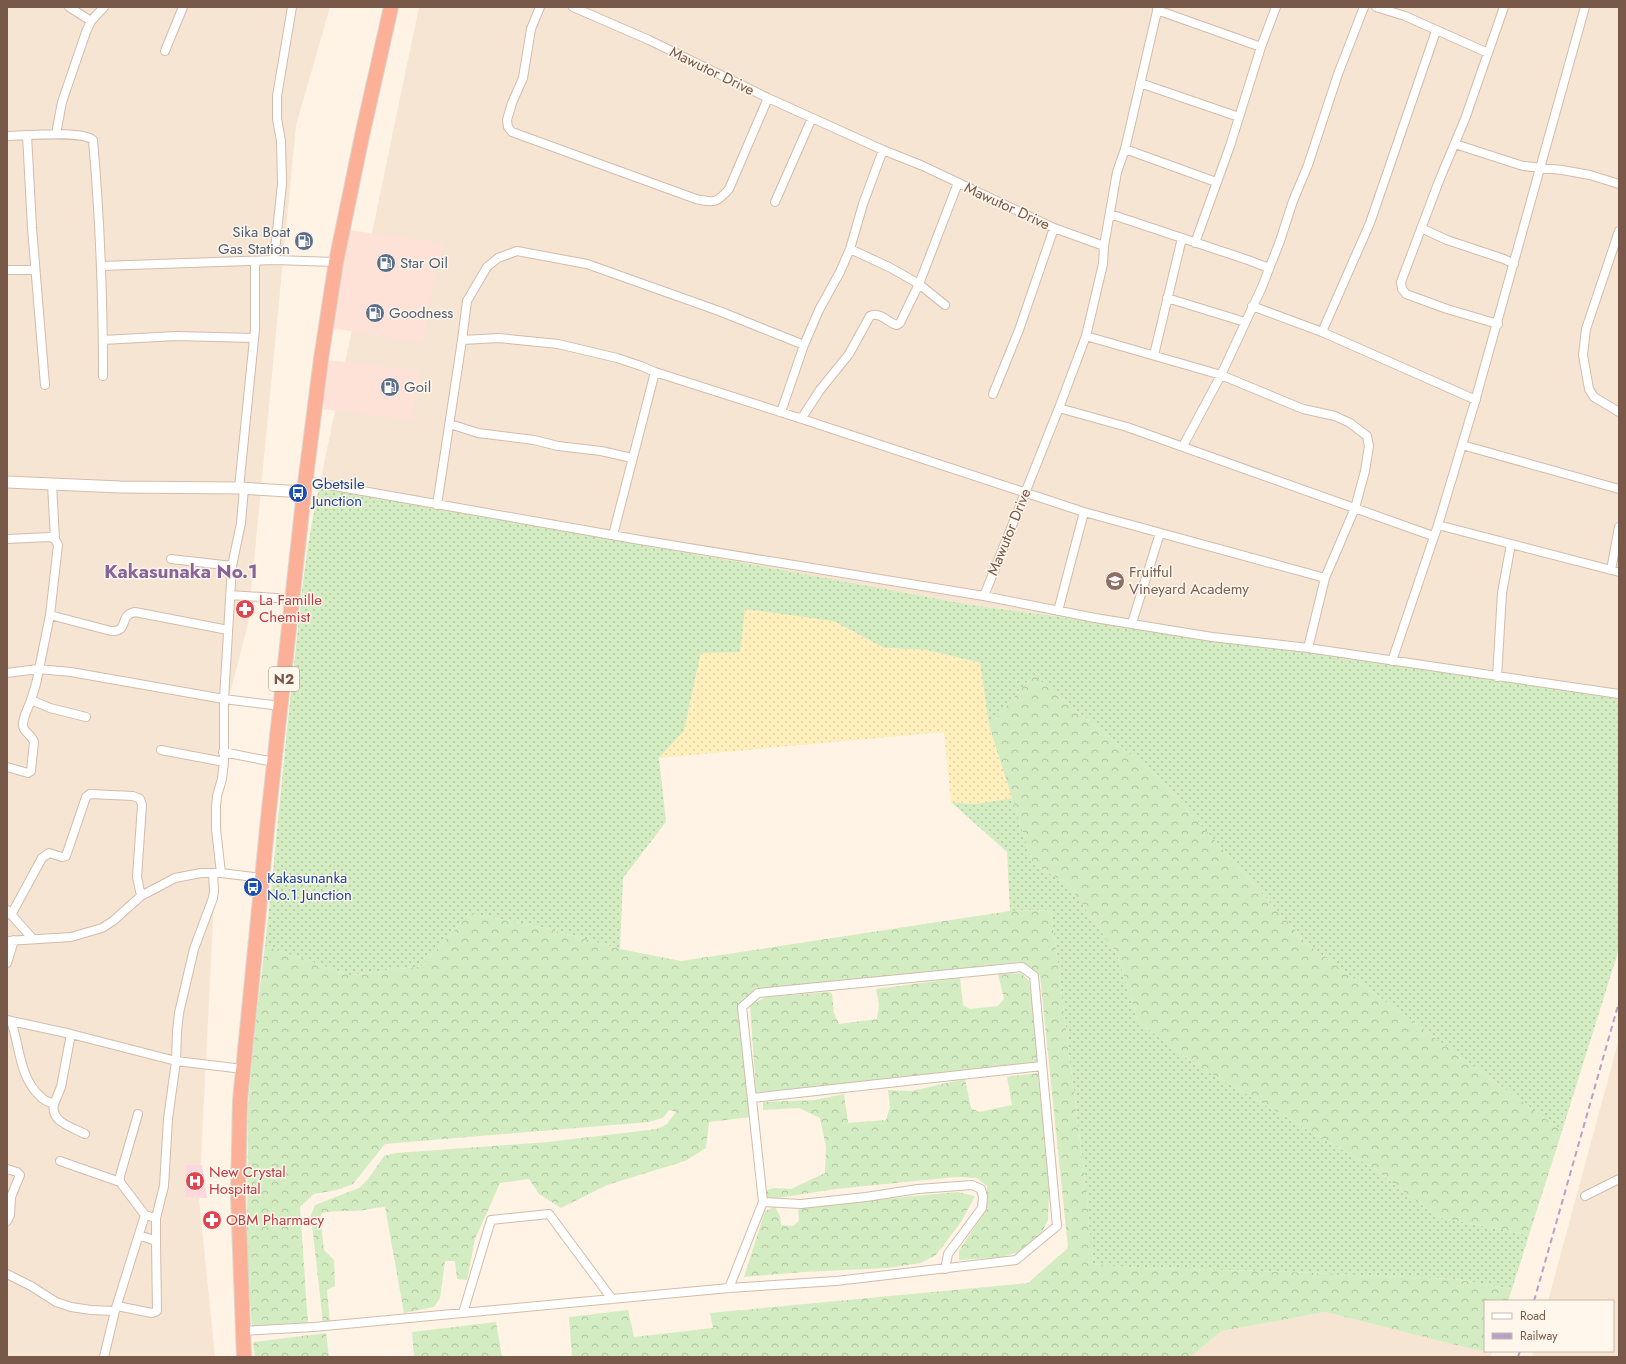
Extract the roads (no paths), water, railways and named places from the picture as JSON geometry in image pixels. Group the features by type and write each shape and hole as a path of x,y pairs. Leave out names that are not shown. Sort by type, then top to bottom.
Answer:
{"highway":[{"name":"N2","path":"244,1357 238,1195 240,1101 274,762 305,487 321,359 336,262 391,7"}],"street":[{"path":"69,7 91,21"},
{"path":"56,134 62,102 86,32 91,21 104,7"},
{"path":"165,51 183,7"},
{"path":"274,260 282,184 281,141 277,119 277,96 292,7"},
{"path":"540,7 531,29 523,78 512,103 507,120 508,127 512,132 696,199 715,202 720,199 729,189 768,98"},
{"name":"Mawutor Drive","path":"573,7 649,40 768,98 923,166 1054,228 1104,246 1103,264 1086,336 984,596"},
{"path":"1195,243 1276,7"},
{"path":"1183,446 1221,375 1269,268 1308,165 1338,74 1364,7"},
{"path":"1376,7 1406,16 1488,53"},
{"path":"1498,324 1447,309 1406,294 1402,289 1401,282 1439,181 1455,144 1504,7"},
{"path":"1392,661 1438,524 1476,400 1585,7"},
{"path":"1104,246 1118,172 1125,149 1158,9 1261,48"},
{"path":"1322,332 1370,223 1436,30"},
{"path":"1140,83 1239,117"},
{"path":"775,202 812,118"},
{"path":"7,136 56,134 85,136 93,140 101,266 103,376"},
{"path":"27,135 35,270 45,385"},
{"path":"1455,144 1523,166 1562,170 1590,175 1619,184"},
{"path":"1125,149 1216,182"},
{"path":"781,412 804,345 819,310 840,272 850,249 863,204 884,150"},
{"path":"799,418 803,416 820,390 849,354 870,316 874,314 879,315 892,324 897,325 900,323 919,284 958,183"},
{"path":"1110,214 1269,268"},
{"path":"993,394 1019,330 1054,228"},
{"path":"1421,228 1455,243 1504,259 1514,264"},
{"path":"1619,231 1586,329 1583,355 1589,389 1594,397 1619,412"},
{"path":"1154,355 1182,238"},
{"path":"850,249 877,261 919,284 945,305"},
{"path":"437,505 467,301 487,267 498,258 516,251 587,264 719,311 804,345"},
{"path":"101,266 255,262 274,260 336,262"},
{"path":"7,1274 56,1302 71,1307 91,1310 116,1308 152,1312 157,1311 156,1218 164,1186 168,1119 176,1062 179,1013 194,949 213,898 217,873 216,807 224,762 224,699 230,595 232,566 241,523 241,488 254,338 255,262"},
{"path":"7,270 35,270"},
{"path":"1167,298 1245,322"},
{"path":"1252,306 1322,332 1476,400"},
{"path":"103,340 176,336 254,338"},
{"path":"1086,336 1221,375 1303,409 1335,416 1350,423 1367,436 1369,446 1366,471 1355,508 1325,578 1308,648"},
{"path":"462,340 499,338 558,344 617,358 655,372 1084,512 1325,578"},
{"path":"613,535 655,372"},
{"path":"1059,408 1127,427 1183,446 1259,475 1434,536"},
{"path":"450,424 478,433 534,440 565,447 601,451 632,458"},
{"path":"1462,445 1619,489"},
{"path":"7,482 120,487 305,487 437,505 984,596 1058,611 1212,637 1308,648 1619,694"},
{"path":"7,767 28,773 31,771 34,742 33,737 24,728 23,723 36,684 50,615 58,553 58,545 55,539 52,484"},
{"path":"1058,611 1084,512"},
{"path":"1438,524 1615,571 1619,527"},
{"path":"1132,623 1160,533"},
{"path":"7,539 50,537 55,539"},
{"path":"1498,677 1502,593 1511,544"},
{"path":"171,559 232,566"},
{"path":"230,595 292,599"},
{"path":"50,615 111,631 118,631 122,628 124,618 129,613 135,612 228,630"},
{"path":"7,672 38,669 98,677 224,699 281,706"},
{"path":"31,700 50,708 86,717"},
{"path":"161,750 224,762"},
{"path":"223,752 274,762"},
{"path":"33,939 9,912 42,858 49,853 62,857 66,856 86,797 90,794 133,796 140,800 142,805 137,877 141,896"},
{"path":"7,963 10,941 71,937 102,928 113,921 141,896 175,878 201,873 217,873 263,878"},
{"path":"242,1331 314,1327 729,1288 836,1281 1016,1260 1057,1226 1034,976 1022,967 758,993 742,1006 763,1202 729,1288"},
{"path":"9,1020 72,1034 176,1062 243,1069"},
{"path":"9,1020 15,1034 26,1080 42,1098 54,1104"},
{"path":"72,1034 61,1087 54,1104 53,1111 56,1118 61,1122 85,1134"},
{"path":"752,1098 1042,1066"},
{"path":"120,1182 120,1176 138,1114"},
{"path":"60,1161 120,1182 145,1215 156,1218"},
{"path":"7,1168 20,1175 11,1197 10,1215 7,1221"},
{"path":"1585,1196 1619,1179"},
{"path":"763,1202 801,1204 866,1197 918,1189 972,1184 981,1189 983,1197 982,1208 948,1254 944,1269"},
{"path":"463,1313 491,1220 549,1214 612,1299"},
{"path":"104,1357 116,1308 145,1215"},
{"path":"139,1234 156,1241"}],"railway":[{"path":"1534,1300 1619,1002"},
{"path":"1518,1357 1520,1352"}],"place":[{"name":"Sika Boat Gas Station","path":"304,241"},
{"name":"Star Oil","path":"386,263"},
{"name":"Goodness","path":"375,313"},
{"name":"Goil","path":"390,387"},
{"name":"Gbetsile Junction","path":"298,493"},
{"name":"Fruitful Vineyard Academy","path":"1115,581"},
{"name":"La Famille Chemist","path":"245,609"},
{"name":"Kakasunanka No.1 Junction","path":"253,887"},
{"name":"New Crystal Hospital","path":"195,1181"},
{"name":"OBM Pharmacy","path":"212,1220"}],"district":[{"name":"Kakasunaka No.1","path":"181,571"}]}
